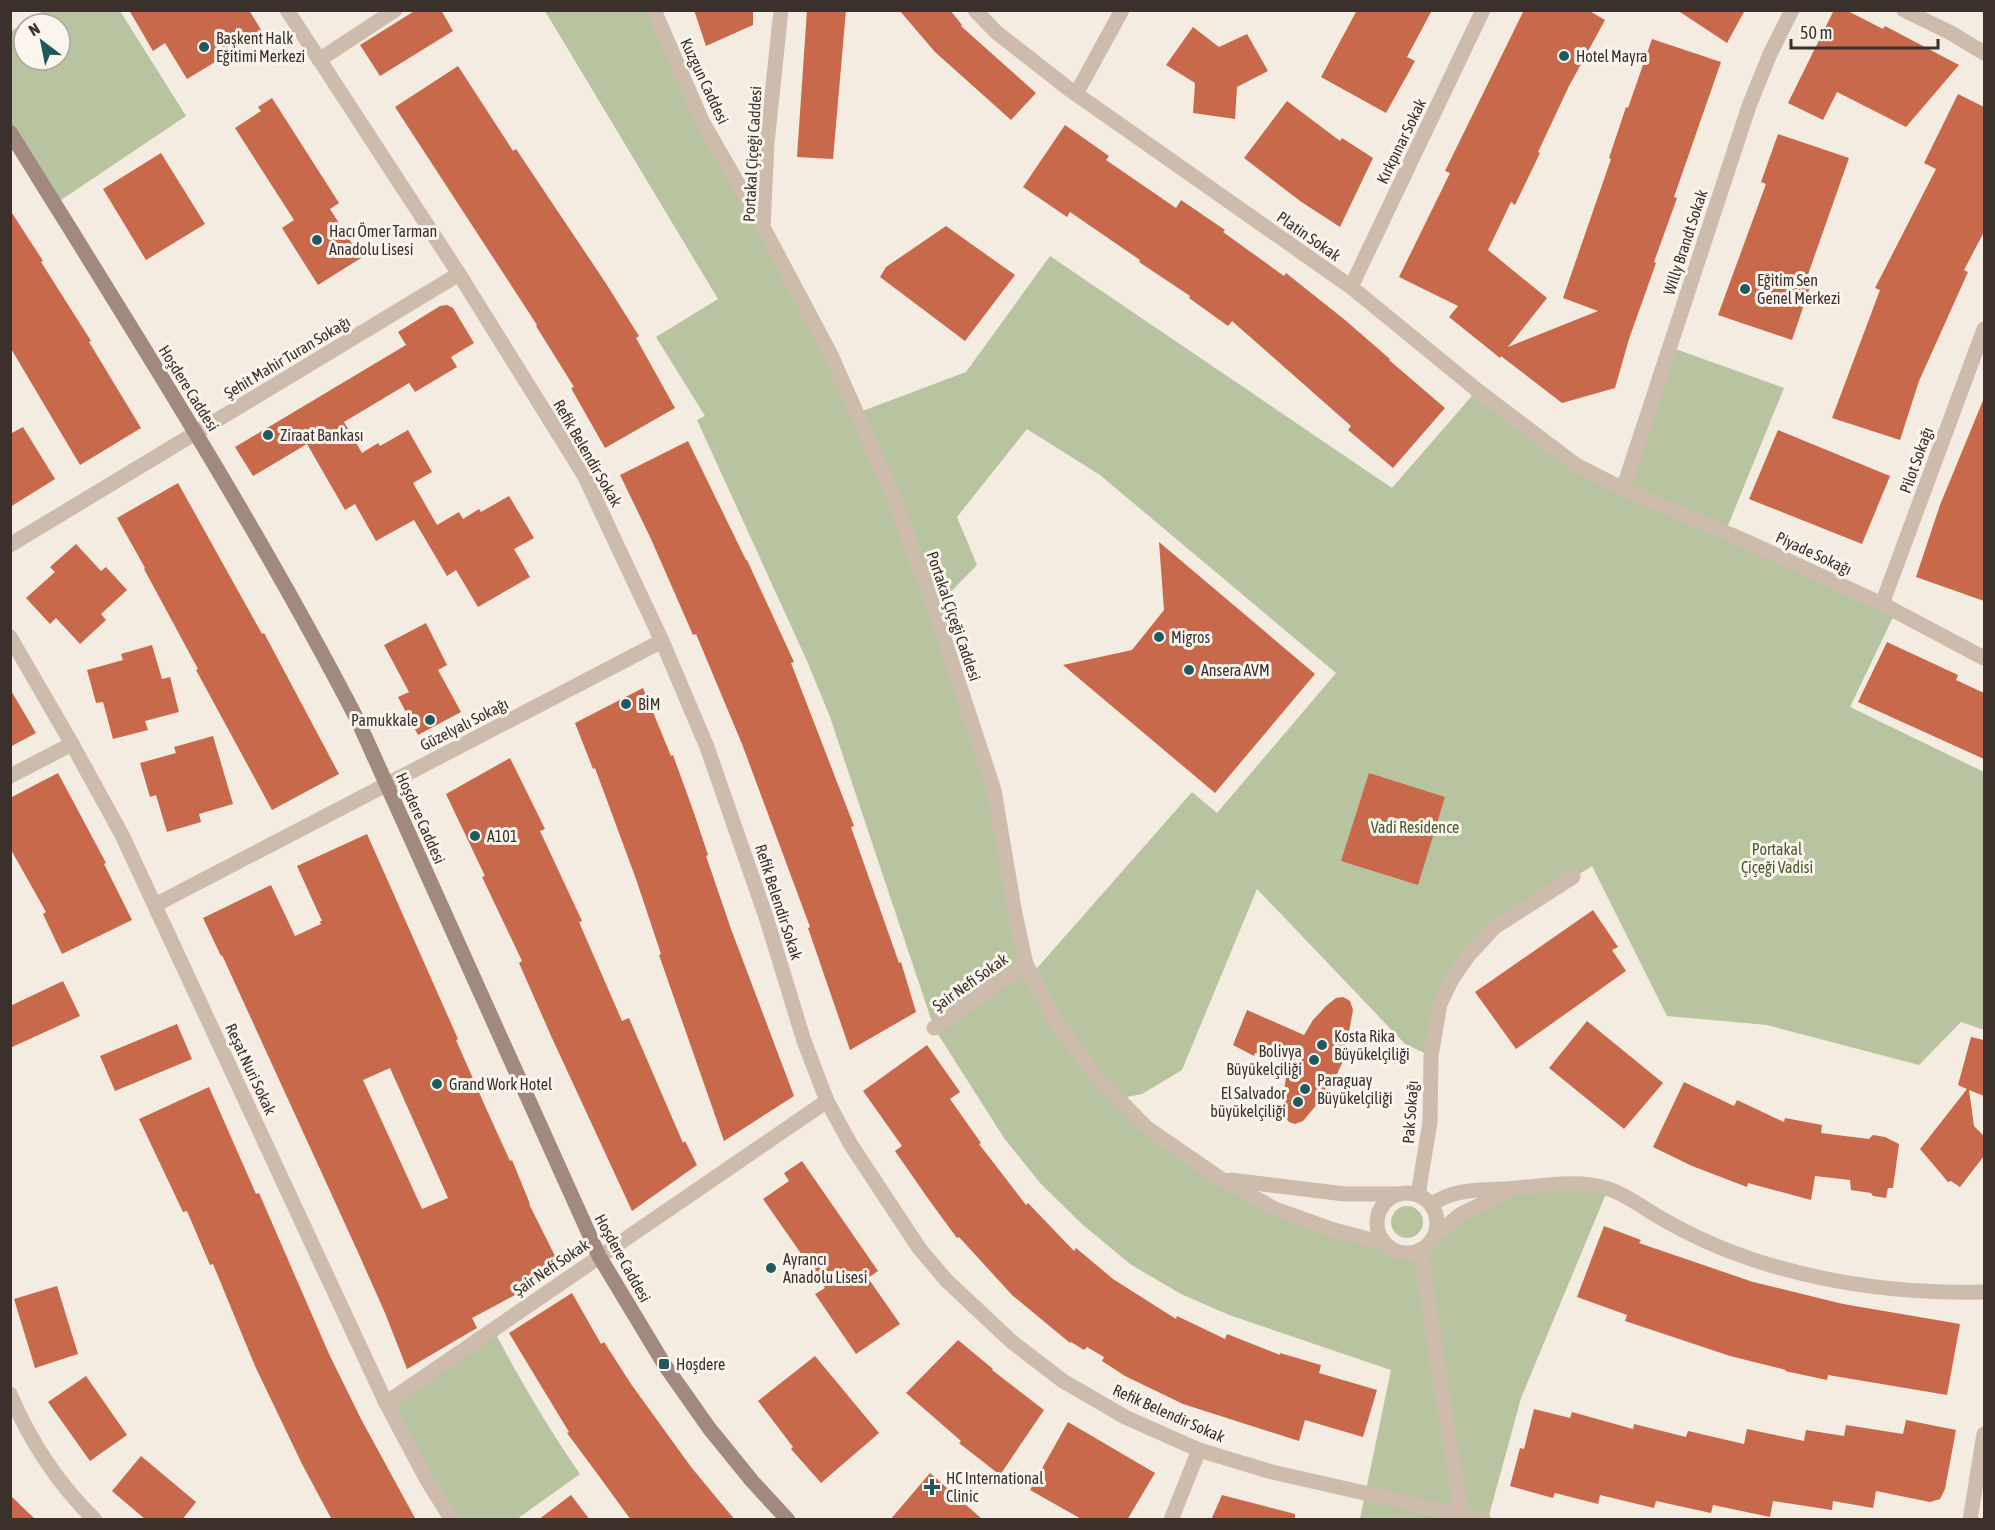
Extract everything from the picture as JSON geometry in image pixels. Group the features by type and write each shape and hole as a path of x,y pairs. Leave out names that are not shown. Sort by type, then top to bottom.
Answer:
{"main road":[{"name":"Hoşdere Caddesi","path":"10,132 196,433 311,632 358,721 599,1256 664,1364 709,1428 752,1481 788,1520"}],"street":[{"name":"Refik Belendir Sokak","path":"287,10 459,274 584,475 662,641 711,759 766,917 804,1041 827,1101 864,1165 919,1248 946,1280 1012,1342 1063,1381 1125,1417 1199,1450 1272,1472 1484,1520"},
{"path":"319,60 395,10"},
{"name":"Kuzgun Caddesi","path":"654,10 702,121 763,227"},
{"name":"Portakal Çiçeği Caddesi","path":"782,10 767,143 763,227 835,365 892,493 938,620 994,790 1026,964 1054,1019 1096,1076 1147,1128 1221,1179 1275,1209 1334,1230 1384,1243 1400,1252 1410,1253 1420,1250"},
{"name":"Platin Sokak","path":"975,10 996,32 1076,94 1351,287 1477,390 1576,465 1623,489"},
{"path":"1076,94 1122,10"},
{"name":"Kırkpınar Sokak","path":"1351,287 1483,10"},
{"name":"Willy Brandt Sokak","path":"1623,489 1749,106 1770,54 1792,10"},
{"path":"1904,10 1951,33 1984,53"},
{"name":"Şehit Mahir Turan Sokağı","path":"10,545 459,274"},
{"name":"Pilot Sokağı","path":"1882,604 1984,328"},
{"name":"Piyade Sokağı","path":"1623,489 1750,543 1882,604 1984,658"},
{"name":"Reşat Nuri Sokak","path":"10,637 122,835 386,1402 427,1480 452,1520"},
{"name":"Güzelyalı Sokağı","path":"155,905 662,641"},
{"path":"10,776 72,744"},
{"name":"Pak Sokağı","path":"1418,1195 1430,1122 1431,1056 1440,1004 1452,979 1468,956 1496,927 1574,877"},
{"name":"Şair Nefi Sokak","path":"934,1028 1026,964"},
{"name":"Şair Nefi Sokak","path":"386,1402 827,1101"},
{"name":"Portakal Çiçeği Caddesi","path":"1221,1179 1345,1194 1409,1193 1418,1195"},
{"path":"1431,1205 1441,1197 1450,1194 1516,1188 1572,1184 1608,1189 1634,1201 1689,1234 1752,1259 1826,1279 1875,1287 1925,1292 1984,1292"},
{"path":"1461,1515 1420,1250 1461,1214 1516,1188"},
{"path":"1384,1243 1378,1234 1378,1214 1383,1204 1400,1194"},
{"path":"1418,1195 1431,1205 1437,1220 1434,1236"},
{"path":"10,1394 49,1466 77,1502 95,1520"},
{"path":"1970,1520 1984,1434"},
{"path":"1171,1520 1199,1450"}],"green space":[{"path":"43,11 120,11 186,116 55,204 11,132 10,32 12,31 12,72 72,72 72,12 41,12"},
{"path":"545,11 654,11 857,413 966,372 1050,256 1392,488 1477,390 1623,489 1670,347 1784,388 1725,533 1896,611 1850,707 1984,772 1984,1030 1961,1022 1919,1065 1767,1025 1667,1016 1592,866 1496,927 1452,979 1431,1056 1405,1044 1257,889 1182,1070 1142,1094 1116,1099 1249,1195 1404,1252 1423,1247 1434,1236 1516,1188 1608,1189 1521,1398 1488,1519 1360,1519 1391,1370 1229,1315 1181,1294 1130,1264 1082,1224 1041,1184 1004,1138 934,1028 830,717 807,661 697,420 705,416 656,337 718,299","holes":["1027,429 1100,475 1336,673 1217,813 1192,792 1031,975 994,790 934,609 977,565 957,517"]},
{"path":"1407,1206 1418,1211 1423,1222 1418,1233 1407,1238 1396,1233 1391,1222 1396,1211"},
{"path":"493,1329 513,1367 580,1474 517,1519 452,1519 386,1403"}],"building":[{"name":"Başkent Halk Eğitimi Merkezi","path":"129,10 249,10 263,33 187,79 165,43 153,51"},
{"path":"416,10 441,10 453,31 380,76 360,45"},
{"path":"694,10 753,10 753,25 706,46"},
{"path":"807,10 846,10 833,159 797,157"},
{"path":"899,10 950,10 961,26 1036,93 1011,120 935,52"},
{"path":"1357,10 1432,10 1407,57 1415,61 1386,113 1321,77"},
{"path":"1524,10 1588,10 1605,20 1569,86 1515,205 1511,202 1488,250 1547,298 1508,347 1598,311 1563,298 1611,159 1609,158 1626,107 1628,108 1652,39 1721,62 1674,197 1677,198 1654,262 1656,263 1629,339 1615,388 1562,403 1449,317 1458,306 1399,277 1450,173 1445,171"},
{"path":"1677,10 1745,10 1727,43"},
{"path":"1834,10 1846,10 1883,29 1885,26 1959,65 1906,127 1837,92 1823,120 1788,103"},
{"path":"1193,27 1219,47 1247,34 1268,71 1237,87 1235,119 1193,113 1195,83 1166,65"},
{"path":"458,66 513,151 516,149 605,282 639,336 636,338 675,408 605,448 571,388 574,387 537,325 395,107"},
{"path":"1958,94 1984,107 1984,232 1964,270 1968,272 1919,381 1900,440 1832,418 1880,290 1875,288 1936,169 1924,163"},
{"path":"272,98 339,203 330,209 361,258 318,285 282,228 294,220 235,128 261,111 258,107"},
{"path":"1287,101 1340,141 1342,138 1373,158 1340,227 1300,201 1244,158"},
{"path":"1065,125 1109,156 1106,160 1176,208 1181,200 1225,230 1223,232 1284,276 1286,273 1345,320 1445,408 1393,468 1348,430 1351,426 1232,321 1228,326 1189,298 1190,296 1070,212 1067,217 1023,187"},
{"path":"1778,134 1849,158 1805,283 1811,284 1792,340 1718,315 1766,184 1761,182"},
{"path":"161,153 205,224 146,260 103,189"},
{"path":"10,210 43,261 41,262 91,341 89,342 141,428 80,465 10,347"},
{"path":"946,226 1015,275 965,341 880,277 886,267"},
{"path":"447,305 453,308 474,343 451,357 457,367 415,392 409,383 344,422 362,453 408,430 432,472 413,483 437,525 459,512 463,519 479,509 481,512 509,496 534,538 514,549 530,577 478,607 456,570 447,576 414,520 376,541 355,504 345,510 307,444 253,476 235,447 406,345 398,332 440,306"},
{"path":"1984,398 1984,601 1916,577 1940,505"},
{"path":"23,427 55,479 10,507 10,434"},
{"path":"1778,430 1890,476 1862,544 1749,499"},
{"path":"688,441 794,662 791,663 854,826 851,827 899,963 901,962 916,1012 850,1050 808,928 810,927 742,744 696,634 693,635 620,475"},
{"path":"178,483 262,634 264,633 339,774 272,810 117,518"},
{"name":"Ansera AVM","path":"1159,542 1315,674 1215,793 1063,665 1132,650 1164,610"},
{"path":"76,544 101,571 106,567 127,590 101,614 106,620 80,644 56,618 50,624 26,598 55,572 50,567"},
{"path":"426,623 447,665 438,670 461,712 418,735 398,697 409,692 384,645"},
{"path":"1887,642 1958,675 1956,680 1984,693 1984,759 1858,702"},
{"path":"152,645 162,679 170,677 179,712 145,721 148,730 113,739 103,702 96,703 87,670 123,660 121,654"},
{"path":"643,688 671,756 673,755 731,929 794,1096 724,1141 659,955 661,954 636,879 595,768 593,769 575,723"},
{"path":"10,689 36,733 10,747"},
{"path":"213,736 233,804 199,814 201,822 167,832 156,795 150,797 140,763 176,753 174,747"},
{"path":"510,758 545,829 540,831 582,921 579,922 622,1021 629,1018 683,1143 685,1141 697,1165 632,1211 552,1038 519,963 522,961 446,794"},
{"path":"58,773 106,863 104,864 132,920 62,954 43,914 46,912 10,848 10,798"},
{"path":"1369,773 1445,797 1418,885 1341,861"},
{"path":"367,834 458,1039 456,1040 485,1106 510,1161 512,1160 529,1204 562,1270 472,1318 477,1328 407,1369 357,1250 203,918 271,885 295,936 321,924 320,921 322,921 297,866","holes":["390,1068 448,1198 422,1209 363,1080"]},
{"path":"1593,910 1618,947 1612,950 1626,971 1516,1049 1475,992"},
{"path":"63,981 80,1016 10,1048 10,1006"},
{"path":"1343,997 1350,1001 1353,1010 1344,1059 1330,1089 1303,1121 1295,1124 1289,1122 1282,1106 1288,1063 1255,1053 1254,1056 1233,1045 1247,1010 1304,1035 1313,1020 1326,1006 1336,998"},
{"path":"1587,1021 1663,1083 1624,1129 1549,1068"},
{"path":"177,1024 192,1059 115,1091 100,1056"},
{"path":"1971,1037 1984,1040 1984,1096 1969,1090 1974,1126 1984,1136 1984,1156 1960,1187 1951,1181 1948,1182 1920,1149 1967,1089 1958,1085"},
{"path":"927,1045 960,1092 950,1099 981,1143 979,1144 1026,1205 1028,1203 1074,1251 1076,1248 1113,1279 1176,1319 1177,1316 1225,1339 1227,1334 1280,1355 1280,1353 1321,1365 1319,1373 1377,1390 1363,1437 1305,1420 1299,1441 1183,1404 1125,1376 1102,1361 1104,1357 1087,1347 1084,1350 1070,1343 1012,1295 959,1237 957,1238 929,1200 895,1151 902,1146 863,1091"},
{"path":"1684,1082 1734,1106 1737,1100 1784,1122 1785,1118 1822,1125 1821,1133 1869,1139 1873,1135 1885,1137 1899,1144 1893,1188 1888,1188 1886,1198 1873,1196 1871,1193 1851,1190 1850,1180 1815,1176 1811,1200 1748,1183 1747,1187 1692,1166 1653,1147"},
{"path":"209,1087 256,1194 259,1193 329,1354 361,1419 416,1520 332,1520 255,1366 213,1264 210,1265 187,1211 183,1212 139,1119"},
{"path":"802,1161 878,1271 868,1278 900,1324 856,1354 815,1294 825,1288 763,1199 789,1181 784,1173"},
{"path":"1604,1226 1641,1240 1639,1243 1753,1282 1843,1304 1960,1324 1947,1395 1828,1375 1827,1380 1785,1371 1730,1356 1625,1321 1627,1315 1577,1297"},
{"path":"57,1286 78,1354 35,1368 14,1299"},
{"path":"572,1293 601,1344 604,1342 631,1384 691,1467 735,1520 631,1520 567,1433 569,1432 509,1333"},
{"path":"958,1340 992,1370 1044,1410 1000,1475 959,1443 961,1441 906,1393"},
{"path":"815,1356 879,1433 821,1483 791,1449 793,1447 758,1401"},
{"path":"86,1376 127,1435 90,1461 48,1402"},
{"path":"1534,1409 1570,1418 1572,1412 1633,1429 1634,1424 1686,1437 1688,1431 1744,1444 1747,1429 1804,1441 1806,1430 1844,1436 1846,1425 1903,1434 1906,1420 1956,1430 1945,1489 1940,1499 1930,1502 1876,1491 1873,1508 1833,1501 1832,1510 1773,1501 1770,1517 1713,1505 1711,1513 1656,1501 1654,1508 1600,1495 1598,1504 1555,1493 1553,1498 1510,1486 1520,1448 1524,1449"},
{"path":"1068,1422 1155,1473 1127,1520 1083,1520 1030,1490"},
{"path":"141,1456 196,1502 182,1520 146,1520 112,1491"},
{"name":"HC International Clinic","path":"930,1473 983,1520 890,1520"},
{"path":"10,1495 36,1520 10,1520"},
{"path":"571,1495 590,1520 538,1520"},
{"path":"1222,1495 1295,1514 1295,1520 1211,1520"}],"place":[{"name":"Başkent Halk Eğitimi Merkezi","path":"204,47"},
{"name":"Hotel Mayra","path":"1564,56"},
{"name":"Hacı Ömer Tarman Anadolu Lisesi","path":"317,240"},
{"name":"Eğitim Sen Genel Merkezi","path":"1745,289"},
{"name":"Ziraat Bankası","path":"268,435"},
{"name":"Migros","path":"1159,637"},
{"name":"Ansera AVM","path":"1189,670"},
{"name":"BİM","path":"626,704"},
{"name":"Pamukkale","path":"430,720"},
{"name":"A101","path":"475,836"},
{"name":"Kosta Rika Büyükelçiliği","path":"1322,1045"},
{"name":"Bolivya Büyükelçiliği","path":"1314,1060"},
{"name":"Grand Work Hotel","path":"437,1084"},
{"name":"Paraguay Büyükelçiliği","path":"1305,1089"},
{"name":"El Salvador büyükelçiliği","path":"1298,1102"},
{"name":"Ayrancı Anadolu Lisesi","path":"771,1268"},
{"name":"Hoşdere","path":"664,1364"},
{"name":"HC International Clinic","path":"932,1487"}],"park label":[{"name":"Vadi Residence","path":"1415,827"},
{"name":"Portakal Çiçeği Vadisi","path":"1777,858"}]}
